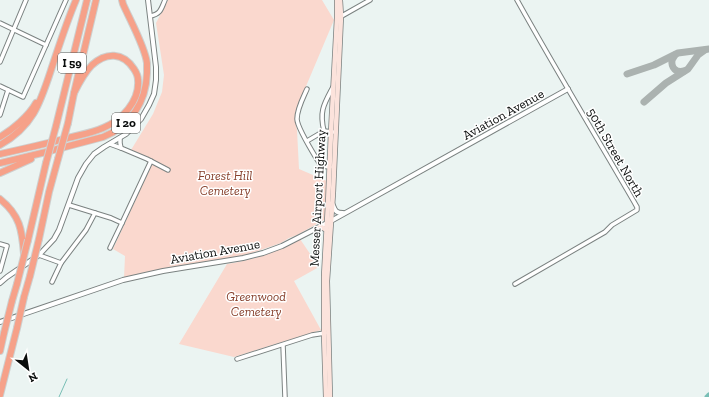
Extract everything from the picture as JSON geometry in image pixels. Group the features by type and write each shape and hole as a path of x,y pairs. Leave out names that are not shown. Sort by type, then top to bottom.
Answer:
{"highway":[{"path":"0,145 12,138 25,126 35,112 43,96 76,0"},
{"name":"I 59","path":"0,350 87,0"},
{"name":"I 59","path":"0,395 39,239 49,192 68,123 96,0"},
{"name":"I 20","path":"0,163 93,140 112,133 125,124 130,118 139,105 144,91 147,63 142,47 122,0"},
{"path":"0,154 86,133 103,128 110,124 127,111 132,104 138,87 137,74 132,66 124,59 109,56 103,58 89,68 84,74 74,93"},
{"path":"0,137 18,123 34,107 47,84"},
{"path":"0,174 46,152"},
{"path":"0,199 10,208 18,220 26,242"}],"main road":[{"name":"Messer Airport Highway","path":"330,397 324,276 327,230 332,202 334,86 339,17 336,0"},
{"name":"Messer Airport Highway","path":"326,397 330,167 340,0"},
{"path":"318,228 321,227 327,230"}],"street":[{"path":"0,62 26,0"},
{"path":"0,86 23,97 66,0"},
{"path":"0,283 6,276 39,254 54,239 60,230 78,178 86,164 94,154 126,134 141,119 150,105 154,94 156,67 148,0"},
{"path":"150,16 159,13 165,0"},
{"path":"339,17 370,0"},
{"name":"50th Street North","path":"515,284 606,232 612,225 637,210 637,207 516,0"},
{"path":"0,23 46,44"},
{"path":"324,131 322,112 327,98 334,86"},
{"path":"307,89 299,108 297,118 299,127 321,166 330,167"},
{"name":"Aviation Avenue","path":"0,322 123,280 163,270 243,258 282,246 329,222 568,89"},
{"path":"0,115 8,90"},
{"path":"307,141 324,131 333,132"},
{"path":"120,138 121,148"},
{"path":"110,144 151,161 168,170"},
{"path":"110,248 151,161"},
{"path":"332,202 336,212 344,213 349,211"},
{"path":"69,204 122,223"},
{"path":"52,282 61,263 86,230 95,213"},
{"path":"0,244 7,246 0,271"},
{"path":"39,254 61,263"},
{"path":"237,359 312,335 326,333"},
{"path":"283,345 285,397"}],"green space":[{"name":"Forest Hill Cemetery","path":"168,0 322,0 334,20 296,110 295,119 299,169 327,181 327,216 324,220 281,243 243,256 163,269 124,278 125,256 113,249 153,162 131,150 153,114 162,92 164,75 156,23"},
{"name":"Greenwood Cemetery","path":"300,239 319,267 294,281 321,330 234,357 179,344 227,264 264,255"}],"waterway":[{"path":"59,397 67,379"}],"taxiway":[{"path":"627,74 654,65 678,53 709,49"},
{"path":"644,102 666,83 688,69 698,55 705,50"},
{"path":"675,55 672,60 673,68 676,71 684,71"}]}
